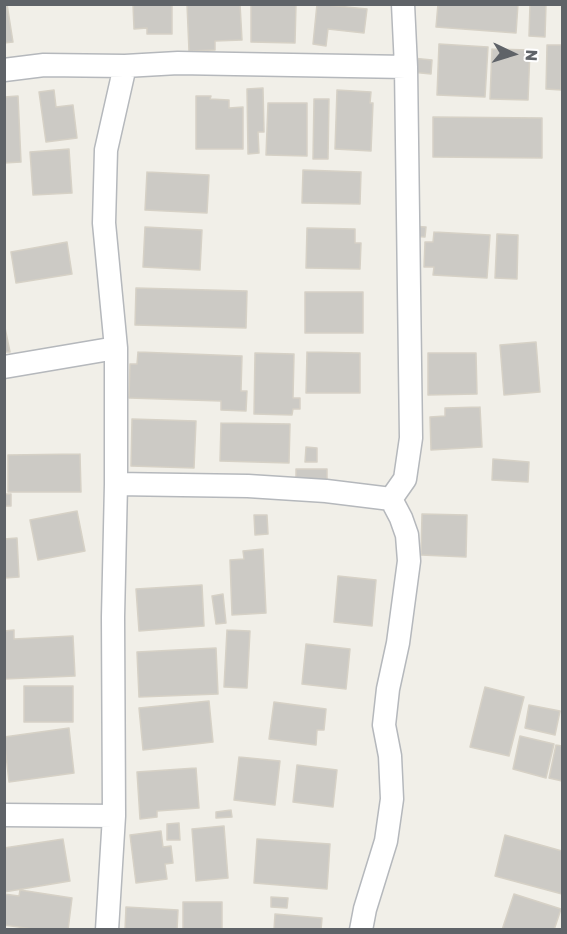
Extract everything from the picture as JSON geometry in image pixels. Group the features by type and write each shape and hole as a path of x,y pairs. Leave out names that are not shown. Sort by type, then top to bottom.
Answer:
{"street":[{"path":"391,499 405,479 411,438 406,67 403,4"},
{"path":"4,70 44,65 125,66 178,63 406,67"},
{"path":"107,930 114,816 113,617 116,348 104,222 106,150 125,66"},
{"path":"4,367 116,348"},
{"path":"116,484 259,487 326,491 391,499"},
{"path":"361,930 365,909 386,841 392,799 390,756 384,725 409,561 407,535 391,499"},
{"path":"4,815 114,816"}],"building":[{"path":"4,4 7,4 13,42 4,43"},
{"path":"133,4 172,4 172,34 147,34 147,28 134,29"},
{"path":"187,4 240,4 242,40 215,41 215,50 189,51"},
{"path":"251,4 296,4 295,43 251,42"},
{"path":"317,4 367,9 364,33 328,29 326,46 313,44"},
{"path":"438,4 518,4 516,33 436,27"},
{"path":"530,4 546,4 545,37 529,36"},
{"path":"439,44 488,47 485,97 437,95"},
{"path":"547,45 562,45 561,90 546,89"},
{"path":"492,49 530,50 528,100 490,99"},
{"path":"412,58 432,60 431,74 411,72"},
{"path":"263,88 264,132 258,132 259,153 248,154 247,89"},
{"path":"54,90 56,107 73,105 77,138 46,142 39,92"},
{"path":"337,90 371,92 370,103 373,103 371,151 335,149"},
{"path":"18,96 21,162 4,163 4,97"},
{"path":"196,96 211,96 210,99 229,100 229,108 243,107 243,149 196,149"},
{"path":"314,99 329,99 328,159 313,159"},
{"path":"268,103 307,103 307,156 266,155"},
{"path":"433,117 542,118 542,158 433,157"},
{"path":"69,149 72,193 33,195 30,152"},
{"path":"303,170 361,172 360,204 302,203"},
{"path":"147,172 209,175 207,213 145,210"},
{"path":"411,226 426,227 425,237 410,236"},
{"path":"145,227 202,230 200,270 143,267"},
{"path":"307,228 355,229 355,243 361,243 360,269 306,268"},
{"path":"434,232 490,235 487,278 433,275 434,267 424,267 425,242 433,242"},
{"path":"497,234 518,235 517,279 495,278"},
{"path":"67,242 72,274 16,283 11,252"},
{"path":"136,288 247,291 246,328 135,325"},
{"path":"305,292 363,292 363,333 305,333"},
{"path":"4,323 10,352 4,352"},
{"path":"536,342 540,392 504,395 500,345"},
{"path":"138,352 242,356 241,391 247,391 246,411 221,410 221,401 129,398 130,364 137,364"},
{"path":"307,352 360,353 360,393 306,393"},
{"path":"255,353 294,354 293,398 300,398 300,409 293,409 292,415 254,414"},
{"path":"428,353 476,353 477,394 428,395"},
{"path":"480,407 482,447 431,450 430,417 445,416 445,408"},
{"path":"132,419 196,421 194,468 131,466"},
{"path":"221,423 290,424 289,463 220,461"},
{"path":"306,447 317,448 317,462 305,462"},
{"path":"80,454 81,492 8,492 8,455"},
{"path":"493,459 529,462 528,482 492,480"},
{"path":"296,469 327,469 327,482 296,481"},
{"path":"4,494 11,494 11,506 4,506"},
{"path":"77,511 85,551 38,560 30,520"},
{"path":"422,514 467,515 466,557 421,555"},
{"path":"254,515 267,515 268,534 255,535"},
{"path":"17,538 19,577 4,578 4,539"},
{"path":"263,549 266,613 232,615 230,560 244,559 243,551"},
{"path":"338,576 376,580 372,626 334,622"},
{"path":"202,585 204,626 139,631 136,589"},
{"path":"223,594 226,623 216,624 212,596"},
{"path":"14,630 14,639 73,636 75,676 4,679 4,631"},
{"path":"227,630 250,631 247,688 224,687"},
{"path":"306,644 350,649 346,689 302,684"},
{"path":"216,648 218,694 139,697 137,652"},
{"path":"24,686 73,686 73,722 24,722"},
{"path":"485,687 524,697 509,756 470,747"},
{"path":"209,701 213,742 143,750 139,708"},
{"path":"274,702 326,709 324,730 317,730 316,745 269,739"},
{"path":"529,705 560,711 555,735 525,728"},
{"path":"69,728 74,773 9,782 4,737"},
{"path":"520,736 554,744 546,778 513,769"},
{"path":"556,745 562,746 562,781 549,778"},
{"path":"239,757 280,761 275,805 234,800"},
{"path":"297,765 337,770 333,807 293,802"},
{"path":"196,768 199,808 157,811 157,817 140,819 137,772"},
{"path":"231,810 232,817 216,818 216,812"},
{"path":"179,823 180,840 167,840 167,824"},
{"path":"224,826 228,878 196,881 192,829"},
{"path":"161,831 163,847 171,846 173,863 165,864 167,879 136,883 130,835"},
{"path":"505,835 562,851 562,894 495,876"},
{"path":"63,839 70,881 4,892 4,848"},
{"path":"257,839 330,844 327,889 254,883"},
{"path":"20,890 72,898 68,930 40,930 4,925 4,894 19,896"},
{"path":"514,894 561,909 554,930 502,930"},
{"path":"271,897 288,898 287,908 271,907"},
{"path":"183,902 222,902 222,930 183,930"},
{"path":"126,907 178,910 177,930 125,930"},
{"path":"275,914 322,918 321,930 274,930"}]}
